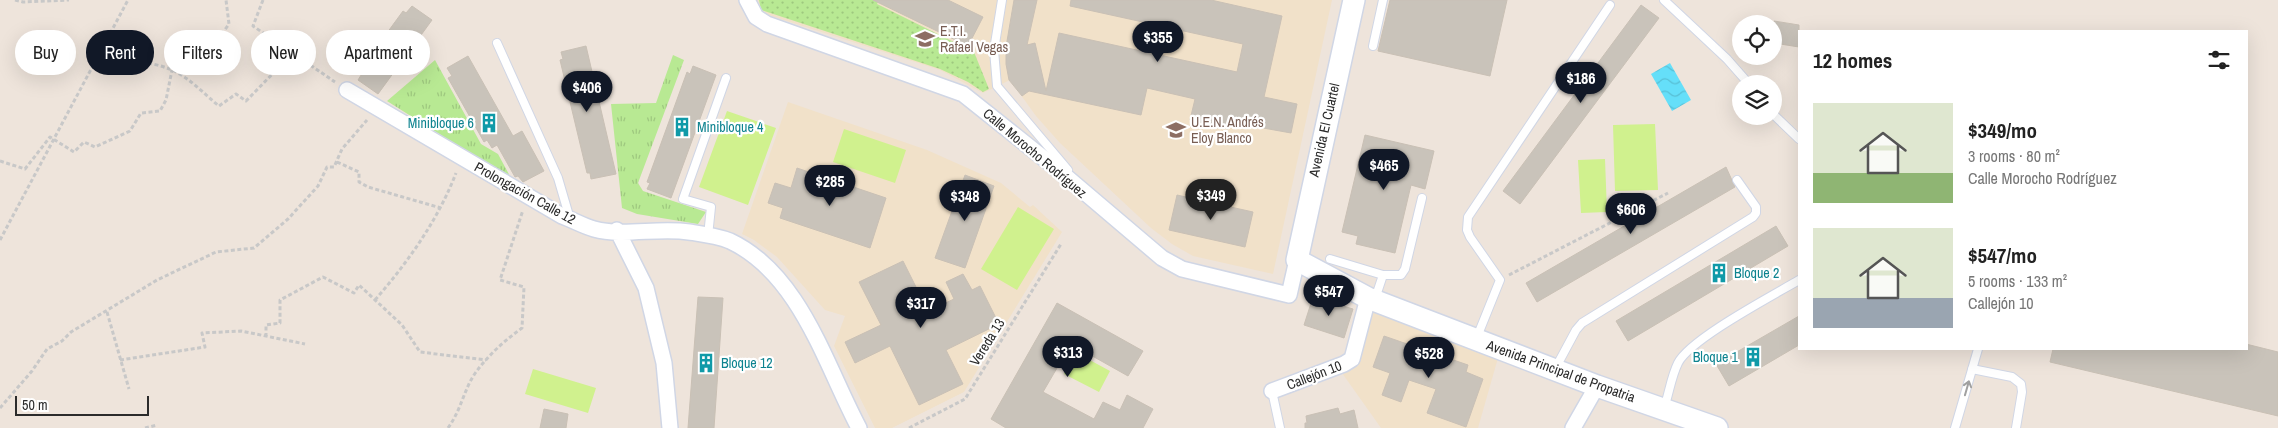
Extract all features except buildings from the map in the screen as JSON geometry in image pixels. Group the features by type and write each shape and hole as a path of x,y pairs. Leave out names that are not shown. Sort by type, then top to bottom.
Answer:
{"main road":[{"name":"Avenida El Cuartel","path":"1296,260 1354,0"},
{"name":"Avenida Principal de Propatria","path":"1296,260 1372,299 1597,386 1717,428"}],"street":[{"name":"Calle Morocho Rodríguez","path":"747,0 756,17 767,24 963,94 1056,168 1162,258 1182,269 1224,281 1289,295 1296,260"},
{"name":"Prolongación Calle 12","path":"347,90 570,219 595,229 687,231 728,240 742,248 762,262 782,282 803,316 859,428"},
{"path":"617,230 646,288 664,362 670,428"},
{"name":"Callejón 10","path":"1272,391 1344,364 1352,358 1372,299"},
{"path":"1574,428 1597,386"}],"lane":[{"path":"1002,0 994,50 997,86 1100,207"},
{"path":"1373,46 1383,0"},
{"path":"1664,0 1727,59 1741,75"},
{"path":"1476,339 1500,280 1470,237 1467,230 1468,217 1610,5"},
{"path":"497,43 558,178 570,219"},
{"path":"708,236 711,207 683,199 726,78"},
{"path":"1782,123 1798,138"},
{"path":"1555,369 1576,330 1582,323 1756,214 1756,207 1737,180"},
{"path":"1330,260 1383,275 1397,276 1403,273 1422,198"},
{"path":"1372,299 1383,275"},
{"path":"1664,408 1678,363 1686,353 1704,337 1798,281"},
{"path":"1956,428 1978,350"},
{"path":"1972,369 2012,377 2021,384 2022,392 2016,428"},
{"path":"1272,391 1280,428"}],"path":[{"path":"16,0 23,2 68,0"},
{"path":"0,240 128,0"},
{"path":"224,30 228,24 226,0"},
{"path":"259,30 253,26 263,0"},
{"path":"316,69 347,90"},
{"path":"0,161 25,169 50,137 74,152 84,142 95,147 130,131 141,113 160,111 166,100 171,75"},
{"path":"180,75 219,106 236,94 246,101 271,75"},
{"path":"0,408 32,371 47,349 157,280 216,252 254,248 288,219 318,186 327,167 334,167 342,149 377,108"},
{"path":"375,300 400,271 441,208 462,158"},
{"path":"337,162 359,172 359,182 368,187 441,208"},
{"path":"1500,280 1668,193"},
{"path":"448,428 458,414 473,376 495,350 522,328 524,287 500,280 528,196"},
{"name":"Vereda 13","path":"909,428 965,399 1061,244"},
{"path":"266,337 266,325 280,323 280,300 323,277 354,293 359,285 402,325 420,352 486,360"},
{"path":"107,312 129,389"},
{"path":"120,360 205,347 202,333 241,331 305,344"},
{"path":"145,428 157,425"}],"shaded area":[{"name":"U.E.N. Andrés Eloy Blanco","path":"757,0 1332,0 1273,274 1193,256 1172,244 1151,228 1060,143 1036,116 1010,80 983,93 940,70 759,12"},
{"path":"788,102 927,150 1001,183 1030,207 1033,205 1062,232 964,392 892,428 875,428 834,346 845,316 825,310 777,257 754,240 742,234"},
{"path":"1374,309 1498,358 1478,428 1381,428 1342,373 1359,361"}],"green space":[{"path":"759,0 879,0 877,4 974,52 989,89 983,92 968,82 940,69 761,10"},
{"path":"673,55 684,60 638,183 643,191 706,212 698,224 637,214 622,208 611,104 656,103"},
{"path":"435,60 481,144 498,154 512,180 387,101 417,75 430,75 430,64"},
{"path":"727,111 776,128 748,205 699,187"},
{"path":"1655,124 1658,190 1615,191 1613,125"},
{"path":"844,129 906,150 895,183 833,162"},
{"path":"1605,159 1607,212 1581,213 1578,160"},
{"path":"1018,207 1054,229 1017,290 981,269"},
{"path":"1075,352 1110,371 1099,392 1064,374"},
{"path":"533,369 596,388 588,413 525,394"}],"water":[{"path":"1670,63 1691,100 1672,111 1651,74"}],"place":[{"name":"E.T.I. Rafael Vegas","path":"925,39"},
{"name":"Minibloque 6","path":"489,123"},
{"name":"Minibloque 4","path":"682,127"},
{"name":"U.E.N. Andrés Eloy Blanco","path":"1176,130"},
{"name":"Bloque 2","path":"1719,273"},
{"name":"Bloque 1","path":"1753,357"},
{"name":"Bloque 12","path":"706,363"}]}
